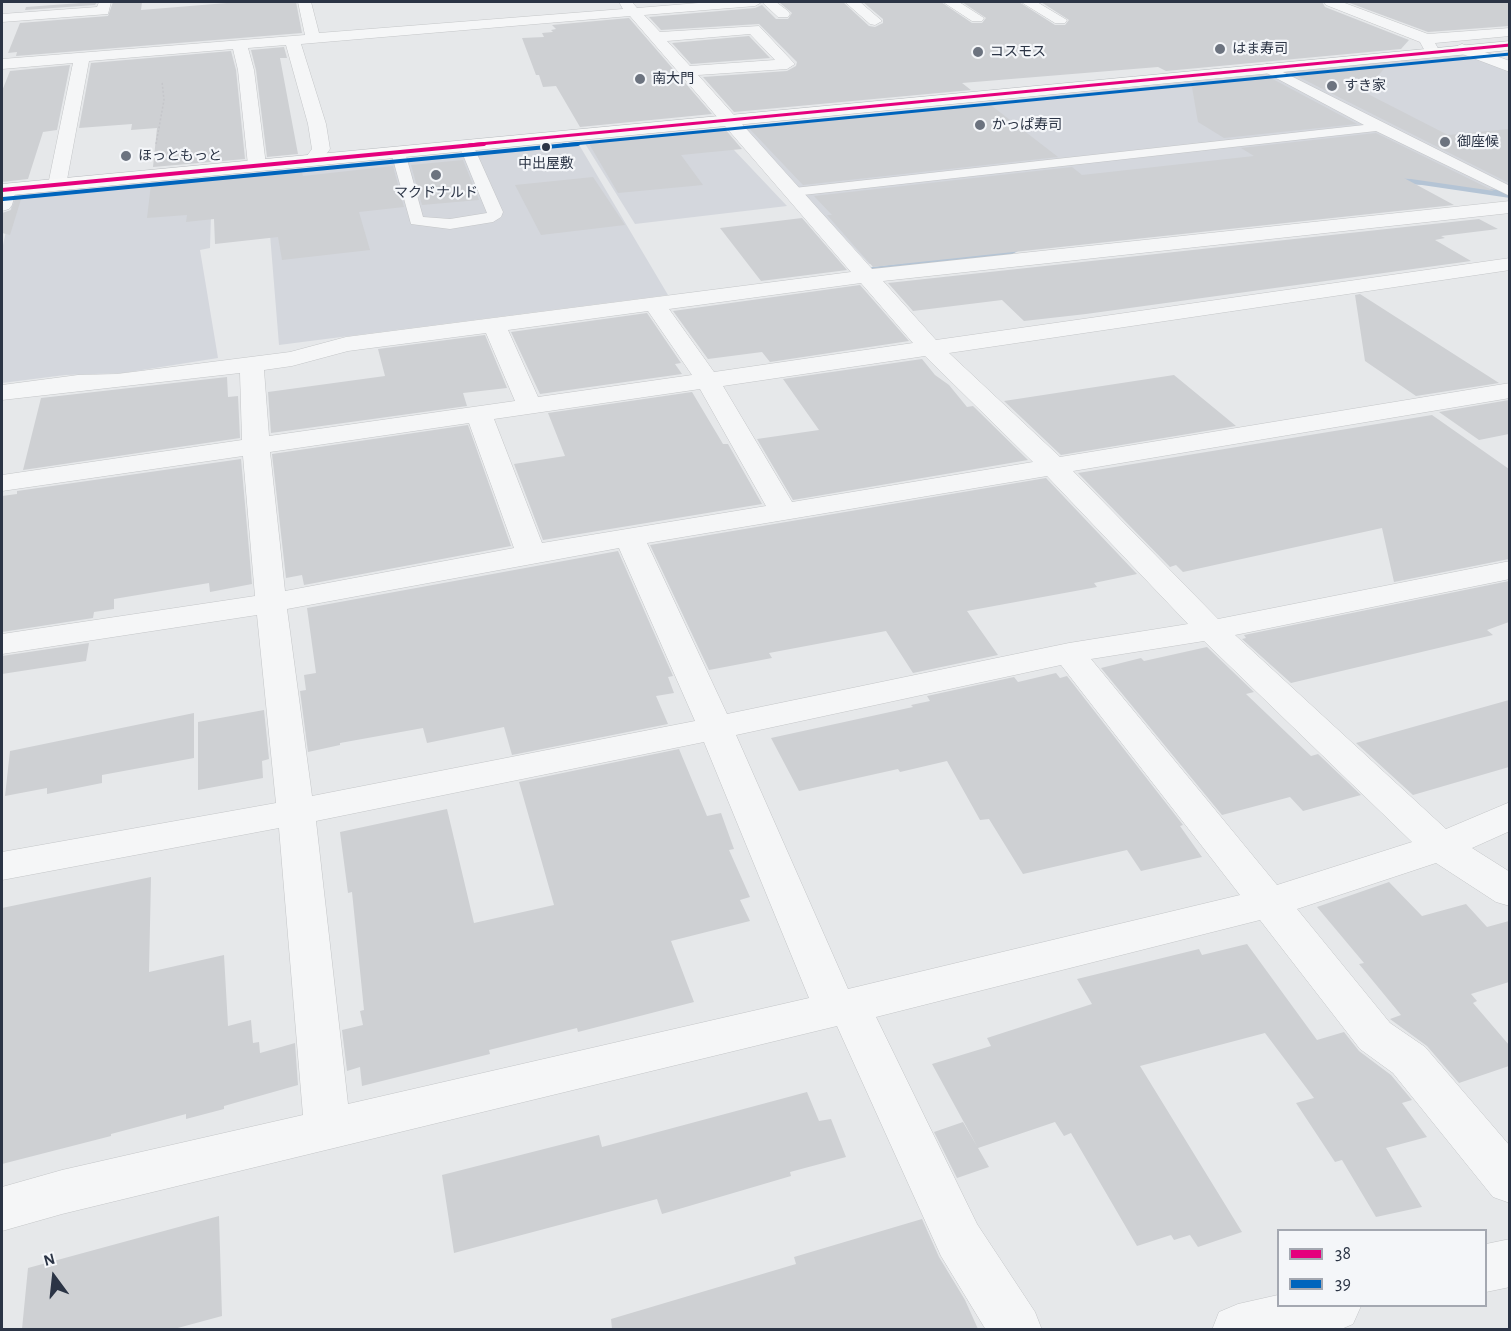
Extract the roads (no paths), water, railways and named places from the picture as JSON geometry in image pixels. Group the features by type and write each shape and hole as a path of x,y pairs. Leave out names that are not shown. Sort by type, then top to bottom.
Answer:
{"highway":[{"path":"3,195 57,185 154,175 1267,68 1429,46 1462,49 1509,45"}],"street":[{"path":"24,16 29,2"},
{"path":"2,18 24,16 78,18 103,11 105,2"},
{"path":"304,2 313,38"},
{"path":"2,64 292,40 629,6 755,2"},
{"path":"768,2 783,14"},
{"path":"852,2 875,21"},
{"path":"950,2 977,18"},
{"path":"1028,2 1060,20"},
{"path":"1331,2 1429,46 1509,33"},
{"path":"629,6 689,71 728,120 931,349 1053,466 1211,630 1441,847 1509,892"},
{"path":"658,37 754,29 787,64 689,71"},
{"path":"292,40 321,149 313,160"},
{"path":"239,44 246,70 257,165"},
{"path":"1462,49 1509,67"},
{"path":"57,185 82,58"},
{"path":"2,392 78,382 117,381 292,359 346,344 654,304 863,270 1509,207"},
{"path":"2,483 1509,264"},
{"path":"1470,269 1500,285"},
{"path":"654,304 708,381 784,512"},
{"path":"494,324 530,407"},
{"path":"252,364 256,447 271,603 296,812 328,1130"},
{"path":"2,644 271,603 531,554 1509,390"},
{"path":"479,414 531,554"},
{"path":"630,539 842,1008 959,1240 1016,1329"},
{"path":"2,866 296,812 716,728 1069,653 1211,630 1509,570"},
{"path":"1069,653 1375,1036 1409,1060 1509,1182"},
{"path":"2,1209 62,1192 842,1008 1269,903 1441,847 1509,815"},
{"path":"1487,1268 1509,1263"},
{"path":"1238,1329 1327,1307"}],"lane":[{"path":"1267,68 1377,127 1509,192"},
{"path":"794,192 1377,127"},
{"path":"398,152 416,221 426,233 469,232 488,226 495,212 466,145"}],"waterway":[{"path":"1392,181 1422,182 1510,195"},
{"path":"872,270 1009,253 1027,243"}],"place":[{"name":"はま寿司","path":"1220,49"},
{"name":"コスモス","path":"978,52"},
{"name":"南大門","path":"640,79"},
{"name":"すき家","path":"1332,86"},
{"name":"かっぱ寿司","path":"980,125"},
{"name":"御座候","path":"1445,142"},
{"name":"中出屋敷","path":"546,147"},
{"name":"ほっともっと","path":"126,156"},
{"name":"マクドナルド","path":"436,175"}]}
